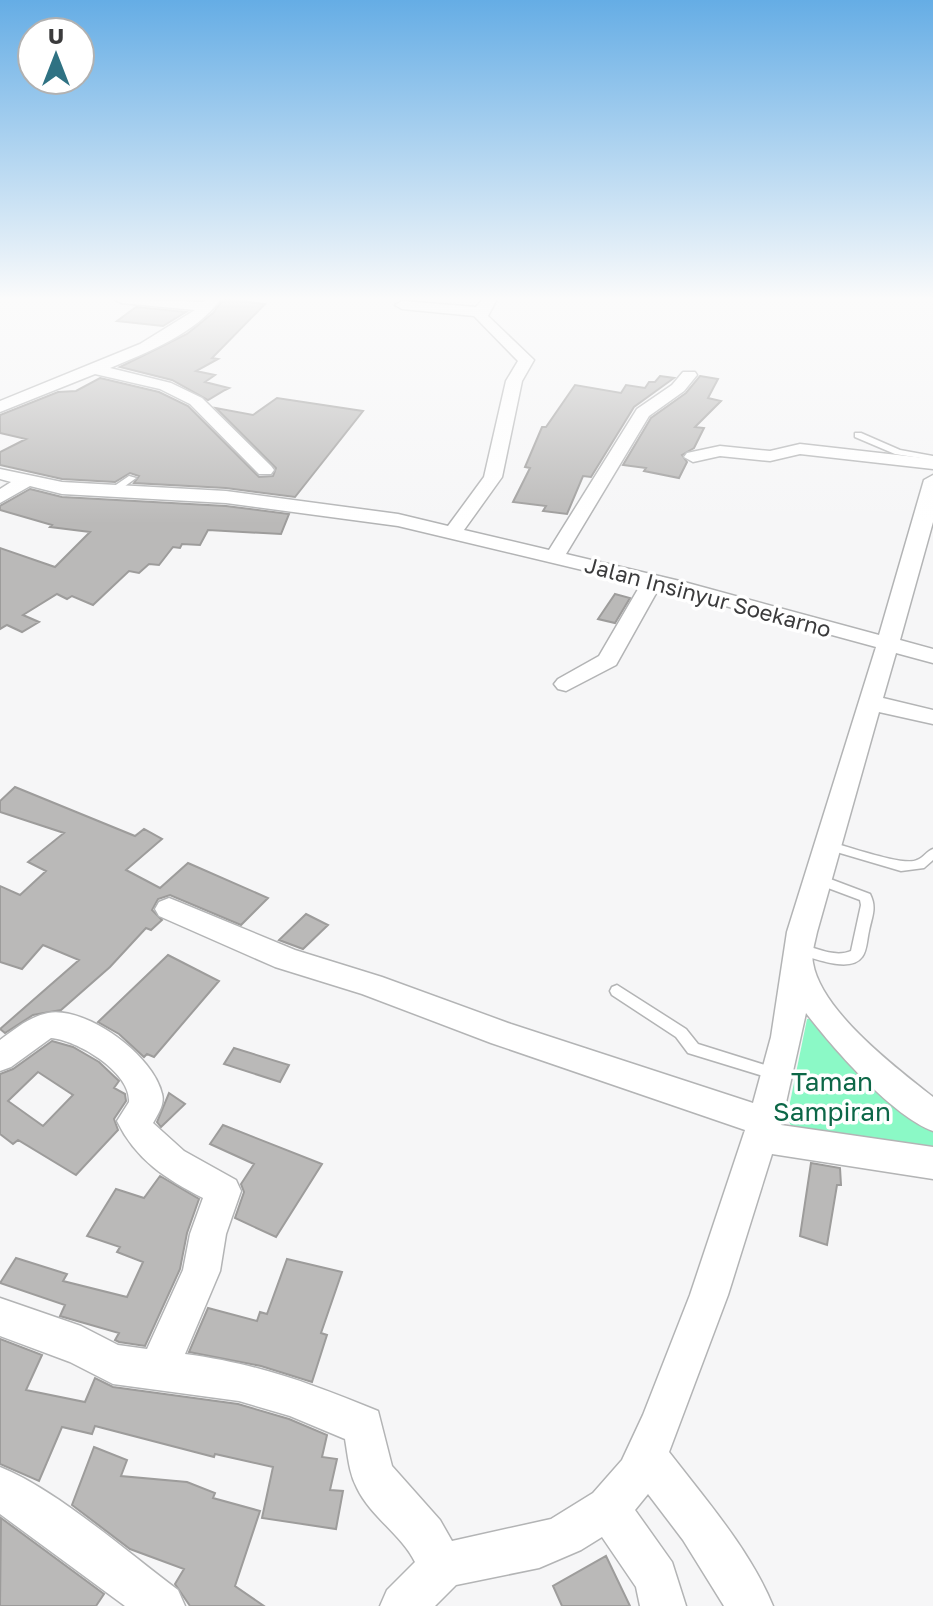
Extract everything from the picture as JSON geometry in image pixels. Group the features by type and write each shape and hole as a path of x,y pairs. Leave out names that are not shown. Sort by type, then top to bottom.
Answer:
{"street":[{"path":"0,407 80,374"},
{"path":"122,374 165,386 205,410 265,470"},
{"path":"453,532 493,477 518,374"},
{"path":"554,557 643,413 678,388 689,375"},
{"path":"693,457 720,451 770,456 800,449 933,461"},
{"name":"Jalan Insinyur Soekarno","path":"0,474 62,488 226,497 313,507 453,532 653,581 933,656"},
{"path":"0,497 29,479"},
{"path":"403,1606 442,1567 473,1557 539,1546 566,1535 608,1508 626,1491 647,1457 709,1295 779,1075 795,999 799,956 817,879 922,528 933,480"},
{"path":"566,684 608,660 653,581"},
{"path":"868,702 933,717"},
{"path":"169,909 286,959 371,985 762,1130 933,1163"},
{"path":"799,956 809,989 827,1016 859,1053 933,1116"},
{"path":"0,1058 41,1027 54,1025 69,1025 114,1051 139,1077 146,1095 145,1108 134,1121 140,1134 195,1177 223,1191 208,1234 201,1271 158,1370"},
{"path":"0,1317 81,1346 113,1364 239,1381 353,1419 363,1426 372,1474 425,1535 442,1567"},
{"path":"647,1457 698,1525 741,1592"},
{"path":"0,1488 66,1533 162,1606"},
{"path":"608,1508 656,1578 663,1606"}],"lane":[{"path":"858,435 898,452 933,461"},
{"path":"110,493 132,478"},
{"path":"827,845 901,866 920,865 933,853"},
{"path":"799,956 843,960 857,954 868,905 865,897 817,879"},
{"path":"617,991 681,1033 693,1049 779,1075"}],"green space":[{"name":"Taman Sampiran","path":"807,1019 811,1019 933,1129 933,1156 793,1130 787,1117"}],"building":[{"path":"148,374 210,374 215,375 205,382 229,388 208,400 172,380"},
{"path":"660,376 674,378 634,407 591,477 583,476 567,514 543,511 546,506 513,502 530,468 525,467 542,427 546,427 575,385 621,393 626,385 645,388"},
{"path":"700,376 718,379 708,398 721,401 695,427 704,428 694,448 682,455 687,462 679,478 623,465 651,418 686,393"},
{"path":"100,378 159,392 188,406 259,477 273,476 276,468 216,408 253,415 277,398 363,411 295,497 226,488 134,483 139,476 130,473 115,482 62,479 0,465 0,452 26,439 0,433 0,415 58,392 76,391"},
{"path":"30,489 62,497 226,506 289,514 281,534 208,530 200,545 173,547 159,565 149,564 139,573 129,571 93,605 72,596 67,599 57,594 23,615 39,622 22,632 7,625 0,629 0,548 55,567 90,532 50,527 52,525 0,510 0,506"},
{"path":"615,594 630,598 615,623 598,619"},
{"path":"15,787 135,836 144,829 162,839 126,870 160,888 188,863 268,898 241,925 170,895 158,899 152,910 162,920 151,930 146,928 110,967 61,1010 33,1015 5,1033 0,1029 79,960 43,945 22,969 0,962 0,886 20,895 46,871 28,862 64,833 0,812 0,801"},
{"path":"306,914 328,925 303,949 279,940"},
{"path":"168,955 219,981 154,1057 147,1054 144,1057 119,1034 98,1022"},
{"path":"52,1041 73,1047 99,1062 119,1081 114,1088 125,1094 126,1101 114,1119 118,1130 76,1175 18,1140 13,1144 0,1134 0,1074 13,1069","holes":["38,1072 73,1095 43,1126 8,1101"]},
{"path":"234,1048 289,1065 280,1082 224,1064"},
{"path":"169,1093 185,1104 161,1127 157,1122"},
{"path":"223,1125 322,1164 276,1237 235,1218 244,1192 241,1184 254,1164 210,1144"},
{"path":"811,1163 840,1168 841,1185 837,1185 827,1245 800,1236"},
{"path":"160,1176 199,1199 187,1233 180,1269 145,1346 119,1342 115,1340 119,1333 60,1316 65,1305 0,1283 16,1258 67,1274 63,1281 127,1297 143,1262 117,1252 120,1247 87,1236 116,1189 144,1198"},
{"path":"287,1259 342,1272 321,1333 327,1335 312,1382 261,1366 189,1352 208,1308 257,1321 260,1312 267,1314"},
{"path":"0,1339 42,1355 26,1390 85,1402 95,1378 113,1387 238,1404 289,1419 327,1435 322,1457 337,1459 330,1490 343,1491 336,1529 262,1518 273,1467 215,1454 214,1457 95,1426 92,1434 62,1427 39,1481 0,1464"},
{"path":"94,1447 127,1460 121,1476 187,1482 215,1493 213,1498 260,1511 235,1586 264,1606 190,1606 175,1584 184,1569 130,1549 72,1505"},
{"path":"1,1518 104,1594 96,1606 0,1606"},
{"path":"606,1556 630,1606 562,1606 553,1586"}]}
